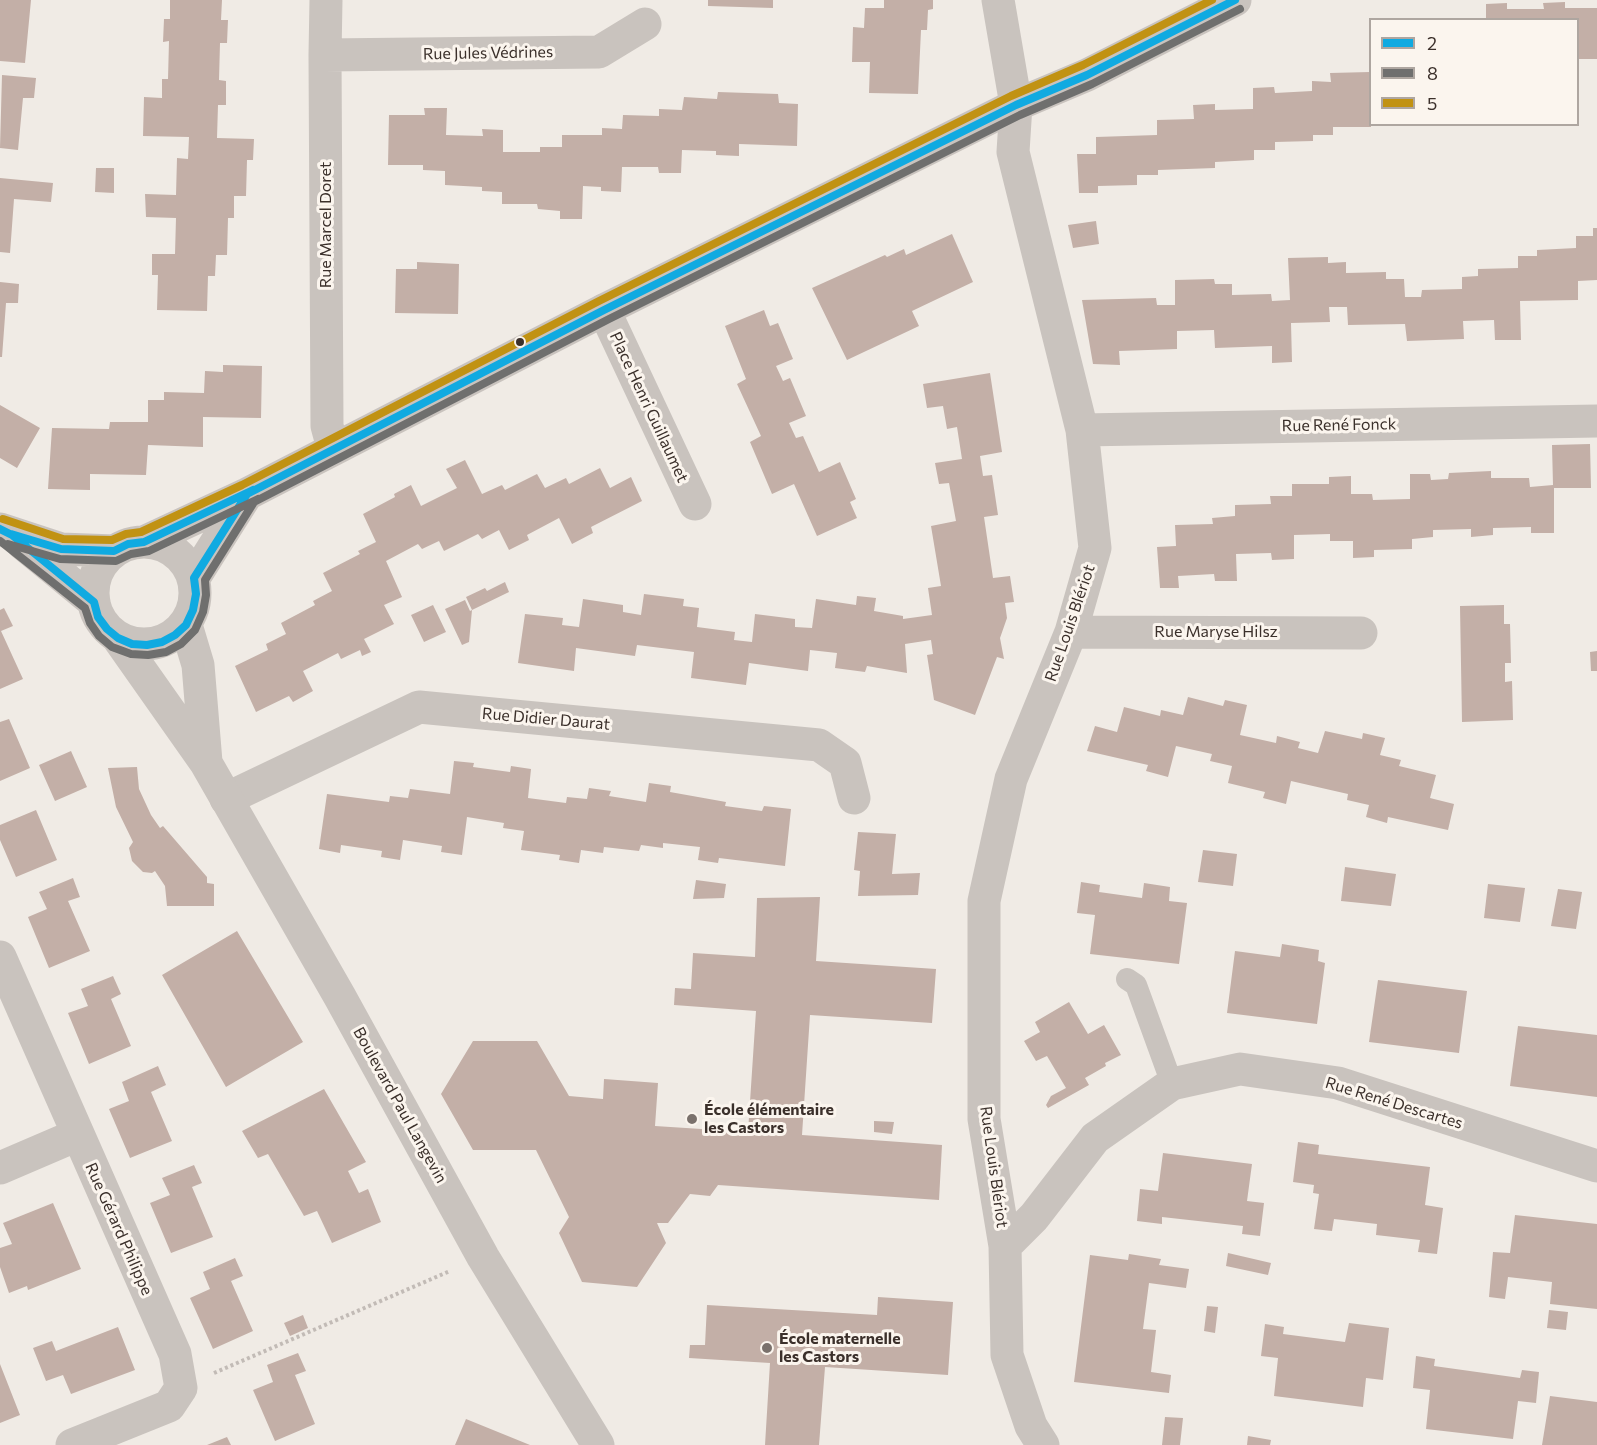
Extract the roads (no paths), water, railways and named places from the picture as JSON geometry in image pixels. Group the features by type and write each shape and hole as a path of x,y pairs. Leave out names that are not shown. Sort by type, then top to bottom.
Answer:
{"street":[{"name":"Rue Marcel Doret","path":"326,0 327,426 333,448"},
{"name":"Rue Louis Blériot","path":"998,0 1016,105 1013,152 1082,430 1095,548 1071,632 1011,779 984,901 984,1119 1005,1246"},
{"path":"6,532 62,549 129,547 160,544 175,552 187,563 194,578 196,594 193,610 186,625 175,635 162,642 147,645 132,644 118,638 98,617 93,586 98,571 129,547 247,494 604,310 1016,105 1087,75 1235,0"},
{"name":"Rue Jules Védrines","path":"325,55 600,52 645,24"},
{"name":"Place Henri Guillaumet","path":"604,310 695,504"},
{"name":"Rue René Fonck","path":"1082,430 1597,421"},
{"path":"194,578 247,494"},
{"path":"6,532 94,602"},
{"name":"Boulevard Paul Langevin","path":"186,625 198,665 206,763"},
{"name":"Rue Maryse Hilsz","path":"1071,632 1361,633"},
{"name":"Boulevard Paul Langevin","path":"118,638 206,763 340,997 483,1257 598,1445"},
{"name":"Rue Didier Daurat","path":"226,799 419,707 819,745 845,763 854,798"},
{"name":"Rue Gérard Philippe","path":"0,957 175,1354 181,1388 169,1406 72,1445"},
{"name":"Rue René Descartes","path":"1005,1246 1034,1218 1095,1138 1172,1084 1240,1069 1338,1083 1590,1162"},
{"path":"0,1168 77,1135"},
{"path":"1005,1246 1007,1355 1032,1439"}],"lane":[{"path":"1127,979 1136,985 1172,1084"}],"place":[{"name":"École élémentaire les Castors","path":"692,1119"},
{"name":"École maternelle les Castors","path":"767,1348"}]}
